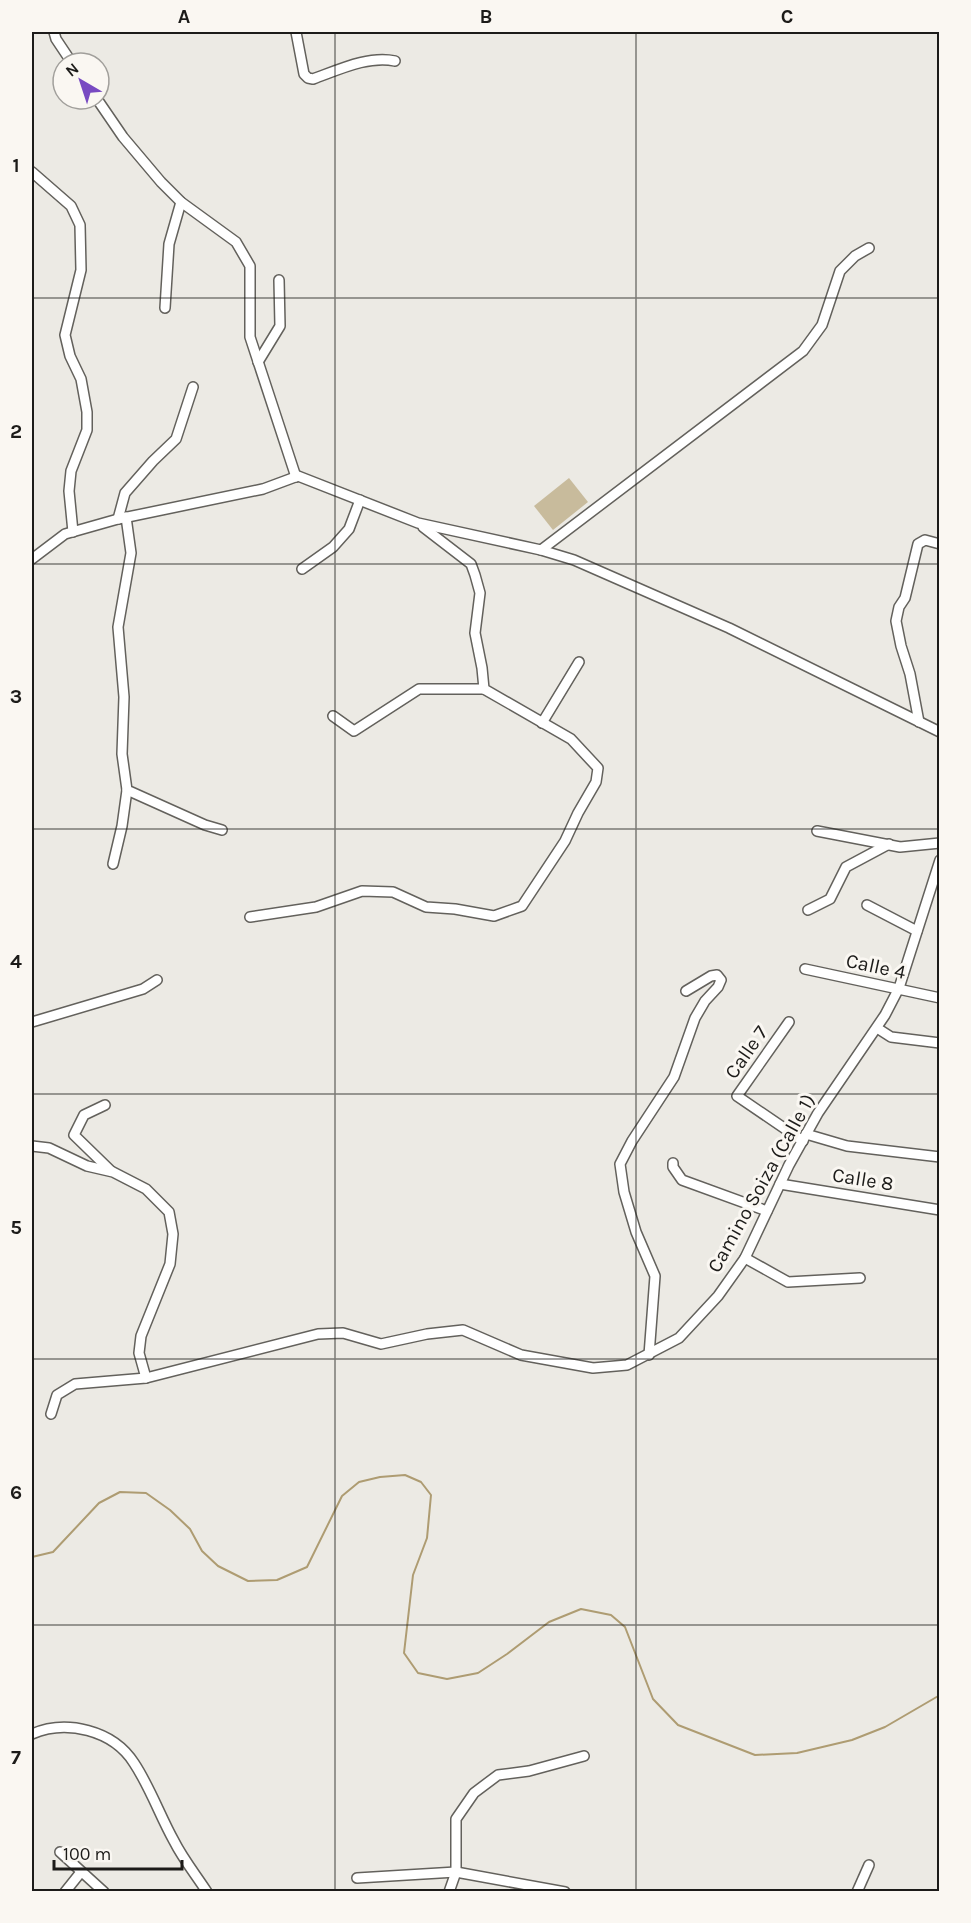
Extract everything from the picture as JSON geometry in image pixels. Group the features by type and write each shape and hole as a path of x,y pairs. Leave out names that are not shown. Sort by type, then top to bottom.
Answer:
{"street":[{"path":"54,32 64,51"},
{"path":"296,32 304,74 308,78 313,79 383,58 395,61"},
{"path":"105,111 123,137 161,182 181,202 236,243 250,266 250,337 296,477"},
{"path":"32,172 71,206 80,225 81,270 65,334 70,356 81,379 87,412 87,430 71,471 69,491 73,532"},
{"path":"165,308 169,244 181,202"},
{"path":"542,550 803,351 822,325 840,271 855,256 869,248"},
{"path":"258,362 280,326 279,280"},
{"path":"113,864 127,790 122,754 124,697 118,627 131,553 122,518 125,493 153,461 177,439 193,387"},
{"path":"32,559 65,534 122,518 263,489 296,477 320,483 418,523 542,550 574,560 729,628 939,732"},
{"path":"302,569 333,548 339,541 349,529 360,500"},
{"path":"418,523 471,564 480,593 475,633 483,668 484,689"},
{"path":"919,722 910,674 896,621 899,607 905,598 918,544 926,540 939,544"},
{"path":"542,723 579,662"},
{"path":"250,917 316,907 362,891 393,892 426,907 455,909 494,916 522,906 565,841 596,782 598,768 571,739 484,689 419,689 354,731 333,716"},
{"path":"127,790 205,825 222,830"},
{"path":"817,831 900,847 939,843"},
{"path":"808,910 830,898 846,867 889,844"},
{"name":"Camino Soiza (Calle 1)","path":"51,1414 57,1395 75,1384 146,1378 318,1334 342,1333 381,1344 427,1334 463,1330 521,1355 593,1368 627,1365 679,1338 718,1296 745,1258 780,1184 818,1113 877,1028 899,988 939,860"},
{"path":"867,906 917,931"},
{"name":"Calle 4","path":"805,969 939,998"},
{"path":"649,1355 655,1276 636,1232 624,1191 620,1164 632,1141 674,1077 695,1018 721,980 717,975 711,976 686,992"},
{"path":"32,1022 143,989 157,980"},
{"name":"Calle 7","path":"789,1022 737,1096 805,1137"},
{"path":"877,1028 891,1037 939,1043"},
{"path":"105,1106 84,1115 74,1135 113,1172"},
{"path":"805,1137 847,1146 939,1157"},
{"path":"32,1146 49,1148 87,1166 113,1172 146,1189 169,1212 173,1234 170,1264 141,1336 139,1353 146,1378"},
{"path":"673,1163 673,1167 682,1180 767,1211"},
{"name":"Calle 8","path":"780,1184 939,1210"},
{"path":"745,1258 788,1282 860,1278"},
{"path":"32,1734 63,1726 83,1728 110,1740 133,1761 176,1844 207,1892"},
{"path":"449,1892 456,1872 456,1819 474,1793 498,1775 529,1771 585,1756"},
{"path":"60,1852 104,1892"},
{"path":"856,1892 869,1865"},
{"path":"65,1892 81,1872"},
{"path":"357,1878 456,1872 565,1892"}],"shaded area":[{"path":"569,478 588,502 553,530 534,506"}],"waterway":[{"path":"32,1557 53,1552 99,1503 120,1492 146,1493 170,1510 190,1529 202,1551 218,1566 248,1581 277,1580 307,1567 342,1496 359,1482 405,1475 421,1482 431,1495 427,1538 413,1575 404,1653 418,1673 447,1679 478,1673 549,1622 581,1609 611,1615 625,1627 653,1699 678,1725 755,1755 797,1753 852,1740 885,1727 940,1695"}]}
